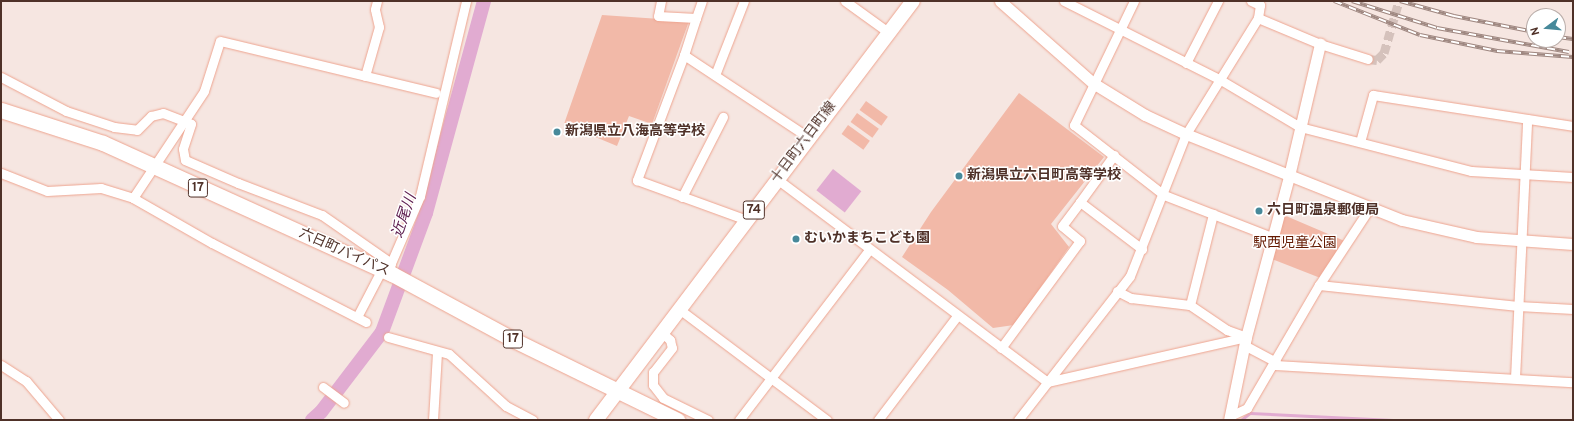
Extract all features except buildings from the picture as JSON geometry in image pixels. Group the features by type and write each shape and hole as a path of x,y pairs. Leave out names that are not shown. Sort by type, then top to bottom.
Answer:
{"highway":[{"name":"六日町バイパス","path":"1,110 103,143 153,168 388,269 410,283 501,333 677,420"}],"main road":[{"name":"十日町六日町線","path":"596,420 912,1"}],"street":[{"path":"365,76 379,27 375,9 377,1"},
{"path":"357,317 388,269 420,196 466,1"},
{"path":"661,1 658,16 696,18"},
{"path":"702,1 684,55 637,180 747,220"},
{"path":"715,75 744,1"},
{"path":"845,1 888,32"},
{"path":"1000,1 1093,83 1145,115 1186,134 1369,209 1437,229 1476,237 1573,244"},
{"path":"1064,1 1119,31 1219,79 1300,127 1471,170 1524,175 1573,177"},
{"path":"1134,1 1074,124 1164,195 1272,237"},
{"path":"1186,63 1218,1"},
{"path":"1018,420 1130,276 1164,195 1186,134 1258,18 1260,5 1251,1"},
{"path":"1258,18 1320,44 1368,59"},
{"path":"133,198 182,121 204,91 220,41 436,93"},
{"path":"1230,418 1245,341 1289,176 1320,44"},
{"path":"684,55 808,137"},
{"path":"1,77 66,111 114,127 137,130 151,116 163,113 191,124 183,149 185,160 322,214 388,269"},
{"path":"1360,142 1373,95 1573,126"},
{"path":"682,197 723,117"},
{"path":"1515,378 1520,241 1527,119"},
{"path":"1001,348 1080,241 1062,226 1114,155"},
{"path":"1,173 47,191 68,192 101,188 133,198 212,243 366,322"},
{"path":"777,179 869,250 1047,382 1245,341"},
{"path":"1080,202 1142,249"},
{"path":"1230,418 1247,408 1275,364 1319,285 1369,209"},
{"path":"1190,305 1213,214"},
{"path":"739,420 869,250"},
{"path":"1319,285 1518,306 1573,309"},
{"path":"1117,291 1132,298 1190,305 1226,330 1245,341 1275,364 1573,382"},
{"path":"679,309 826,420"},
{"path":"878,420 957,316"},
{"path":"662,333 670,340 672,348 653,372 653,385 663,398 708,420"},
{"path":"388,337 437,352 449,354 506,406 531,420"},
{"path":"433,420 437,352"},
{"path":"1,365 26,381 59,420"},
{"path":"323,387 344,403"}],"green space":[{"path":"602,15 689,21 652,124 629,116 617,146 564,124"},
{"path":"1019,93 1104,157 1051,224 1069,247 1014,325 993,328 948,290 902,257 931,212"},
{"path":"866,101 888,117 881,126 860,110"},
{"path":"857,113 879,129 872,138 851,122"},
{"path":"848,125 870,141 863,150 842,134"},
{"name":"駅西児童公園","path":"1279,213 1347,242 1323,279 1267,257"}],"shaded area":[{"path":"833,169 861,191 845,212 816,190"}],"waterway":[{"name":"近尾川","path":"312,420 321,412 382,332 426,213 484,1"},
{"path":"1241,420 1250,413 1393,420"}],"tunnel":[{"path":"1368,59 1377,60 1384,53 1399,1"}],"railway":[{"path":"1334,1 1420,35 1497,51 1573,57"},
{"path":"1352,1 1437,28 1569,52"},
{"path":"1400,1 1454,16 1526,30"},
{"path":"1566,38 1573,39"}],"place":[{"name":"新潟県立八海高等学校","path":"557,132"},
{"name":"新潟県立六日町高等学校","path":"959,176"},
{"name":"六日町温泉郵便局","path":"1259,211"},
{"name":"むいかまちこども園","path":"796,239"}]}
